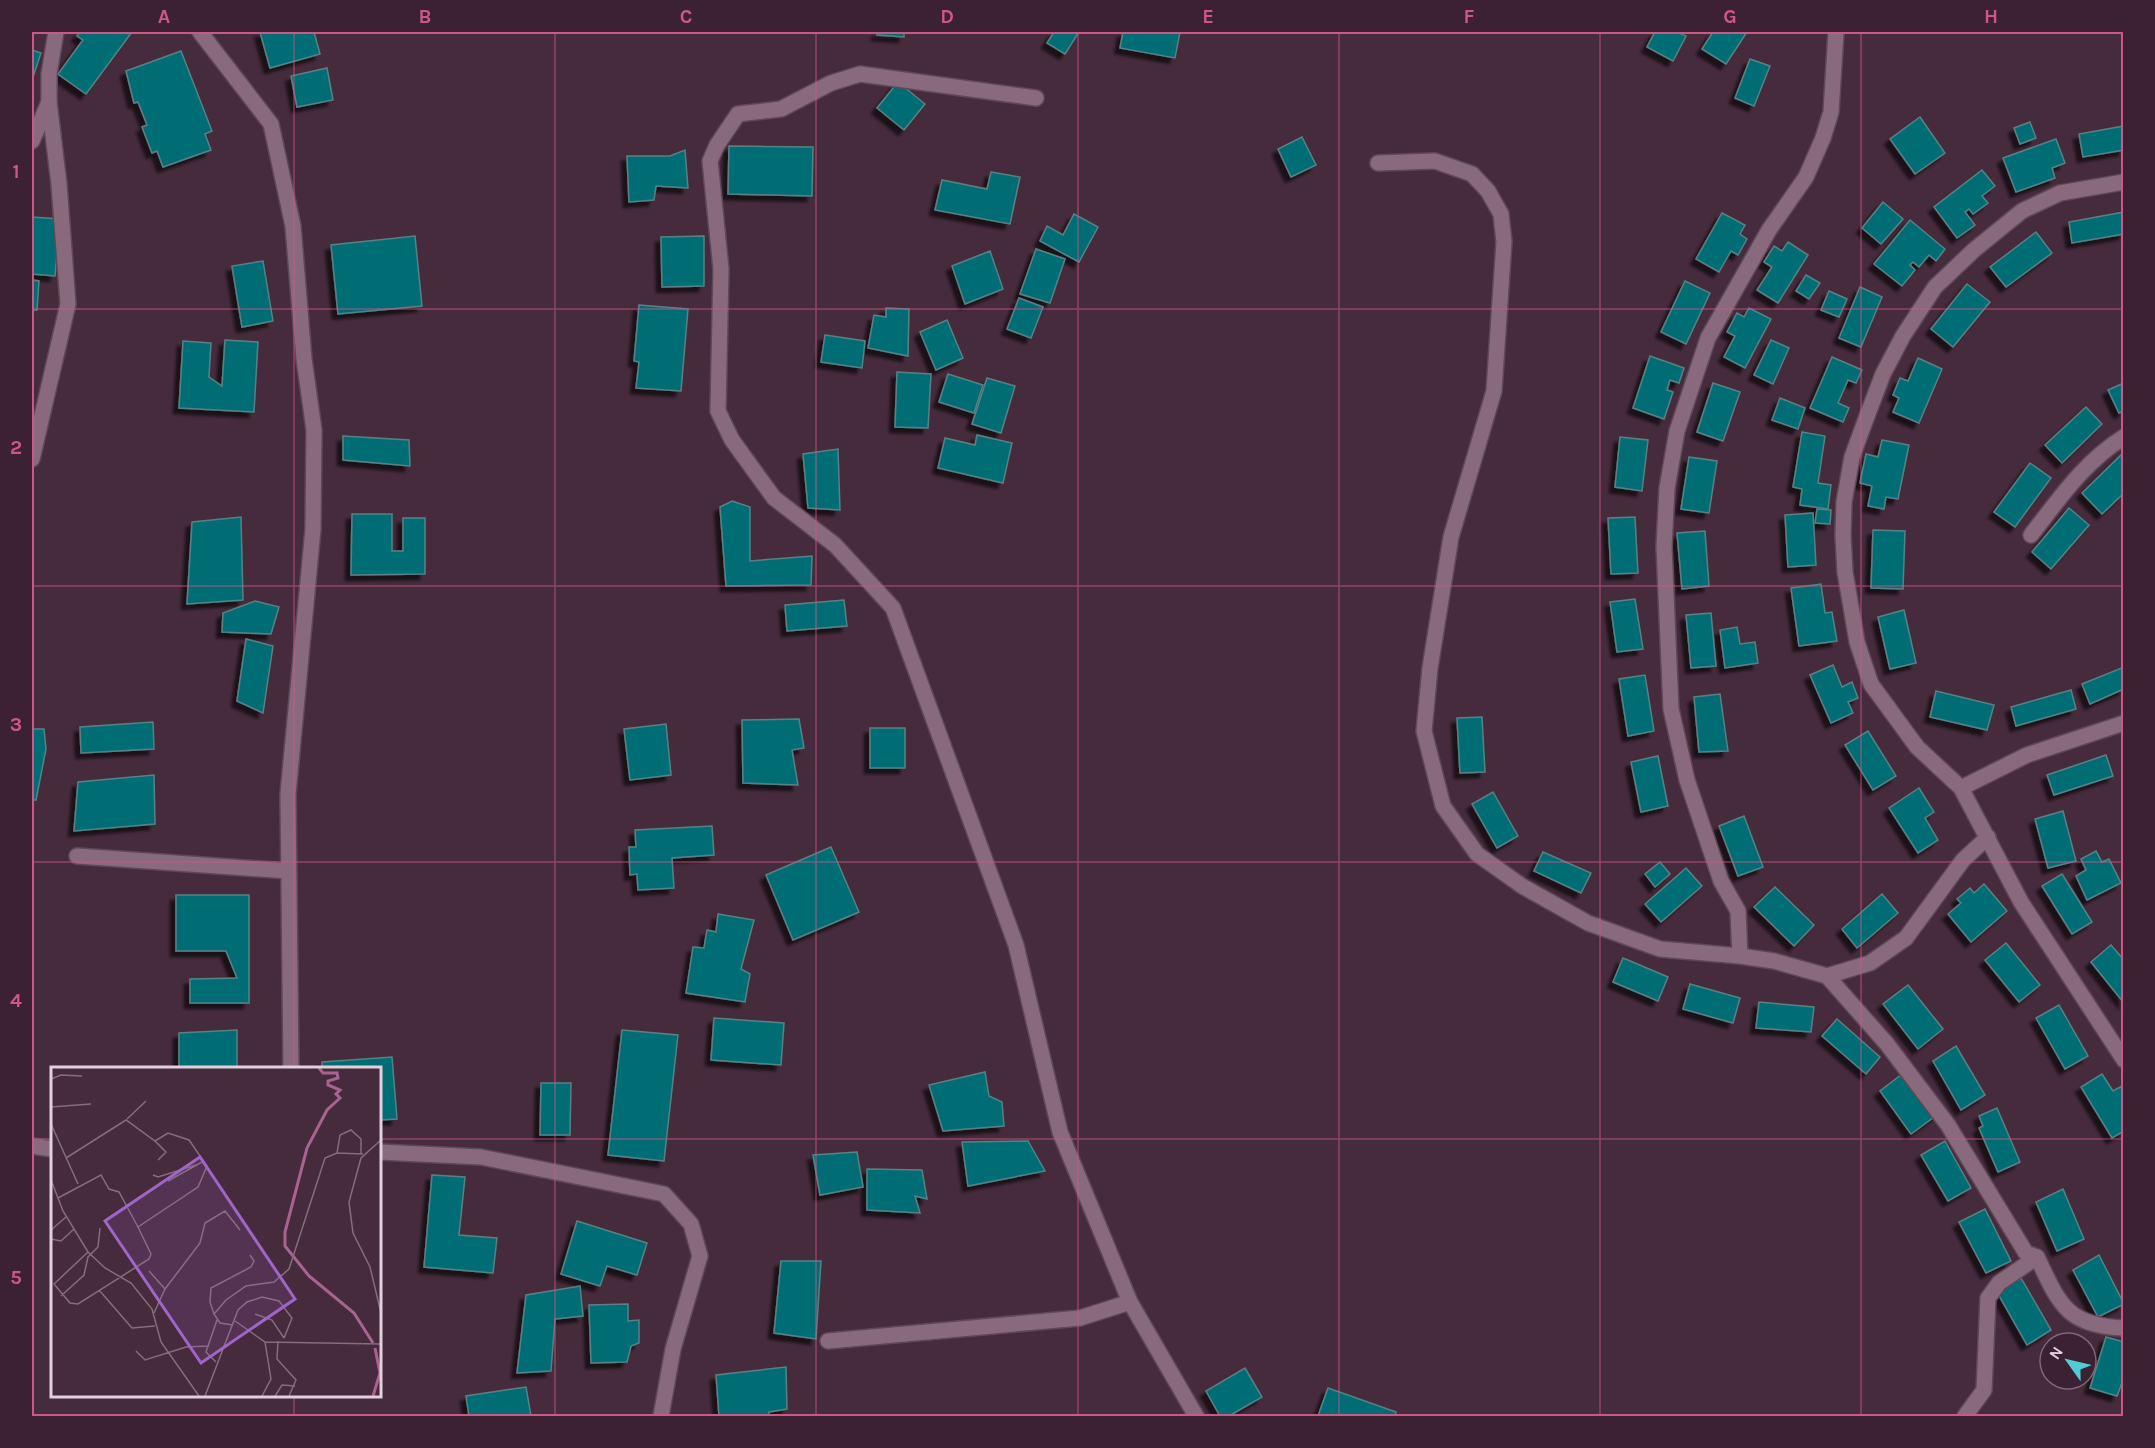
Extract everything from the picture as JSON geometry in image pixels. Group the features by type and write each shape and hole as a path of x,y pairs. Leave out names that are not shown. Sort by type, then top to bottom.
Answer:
{"street":[{"path":"32,459 68,304 59,184 49,102 49,74 56,32"},
{"path":"200,32 271,124 293,226 314,441 313,529 288,794 291,1067"},
{"path":"1740,956 1738,911 1721,881 1687,780 1671,709 1664,547 1667,488 1677,431 1708,338 1768,230 1806,177 1823,138 1831,112 1836,32"},
{"path":"1036,98 860,74 831,83 781,109 738,114 717,145 710,161 721,269 718,411 732,440 774,498 835,545 893,608 1016,945 1060,1132 1130,1302 1196,1416"},
{"path":"32,141 49,102"},
{"path":"1378,163 1435,161 1472,174 1488,191 1501,214 1504,242 1494,391 1451,537 1430,668 1425,731 1443,806 1478,854 1522,886 1588,923 1660,950 1774,961 1827,976 1870,963 1906,938 1963,860 1988,837"},
{"path":"2124,182 2060,193 2022,211 1935,287 1903,336 1883,374 1852,457 1844,502 1843,535 1845,572 1857,642 1871,684 1917,747 1962,788 2021,902 2124,1060"},
{"path":"2031,534 2076,477 2107,447 2124,437"},
{"path":"1962,788 2027,755 2124,723"},
{"path":"77,856 288,871"},
{"path":"1827,976 1887,1044 1948,1125 2026,1253 2037,1257 2060,1304 2081,1321 2104,1328 2124,1328"},
{"path":"32,1146 51,1149"},
{"path":"381,1152 481,1157 664,1194 691,1224 700,1256 673,1349 661,1416"},
{"path":"1965,1416 1984,1390 1988,1298 1999,1282 2037,1257"},
{"path":"828,1341 1080,1318 1130,1302"}],"building":[{"path":"80,32 132,32 86,94 58,74 83,40 77,36"},
{"path":"260,32 314,32 320,54 270,68"},
{"path":"877,32 904,32 904,37 877,35"},
{"path":"1054,32 1079,32 1065,54 1047,43"},
{"path":"1123,32 1180,32 1175,58 1120,48"},
{"path":"1655,32 1677,32 1686,36 1673,61 1647,47"},
{"path":"1713,32 1747,32 1726,64 1702,49"},
{"path":"32,50 41,53 32,80"},
{"path":"181,51 212,131 205,134 211,150 163,167 157,151 152,153 142,127 147,125 138,102 134,103 126,71"},
{"path":"1750,59 1770,66 1754,106 1735,98"},
{"path":"327,68 333,100 297,107 291,76"},
{"path":"898,82 925,104 904,130 877,108"},
{"path":"1920,117 1945,153 1915,174 1890,139"},
{"path":"2030,122 2036,138 2020,144 2014,128"},
{"path":"2124,126 2124,150 2083,157 2079,134"},
{"path":"1302,137 1316,165 1291,177 1278,149"},
{"path":"2056,139 2065,163 2052,168 2055,178 2016,192 2003,158"},
{"path":"729,146 813,147 812,196 728,194"},
{"path":"685,150 688,188 656,186 654,200 629,202 627,156 670,156"},
{"path":"1982,170 1995,186 1982,196 1988,203 1973,214 1969,209 1965,212 1975,225 1957,238 1934,207"},
{"path":"991,172 1020,177 1010,224 935,210 942,180 987,189"},
{"path":"1883,202 1903,219 1881,244 1862,228"},
{"path":"2124,212 2124,234 2072,243 2069,222"},
{"path":"1722,213 1745,225 1740,234 1747,239 1738,255 1731,251 1719,272 1696,259"},
{"path":"1074,214 1098,227 1079,262 1040,241 1047,226 1063,235"},
{"path":"32,217 60,219 55,276 32,274"},
{"path":"1910,220 1945,249 1936,261 1929,255 1919,267 1913,262 1910,265 1915,270 1902,286 1874,264"},
{"path":"2036,232 2052,253 2006,287 1990,267"},
{"path":"415,236 422,306 338,314 331,245"},
{"path":"704,236 704,286 662,287 661,237"},
{"path":"1788,242 1808,255 1778,303 1757,290 1772,267 1764,262 1774,246 1782,251"},
{"path":"1036,249 1065,259 1050,303 1020,294"},
{"path":"990,251 1003,289 965,304 952,266"},
{"path":"263,261 273,321 242,327 232,266"},
{"path":"1806,275 1820,283 1809,299 1796,291"},
{"path":"32,280 39,281 37,310 32,310"},
{"path":"1685,281 1710,293 1686,344 1661,332"},
{"path":"1967,284 1990,302 1953,347 1931,329"},
{"path":"1860,287 1882,297 1861,347 1839,338"},
{"path":"1829,291 1847,299 1839,317 1821,310"},
{"path":"1019,298 1043,307 1031,338 1007,329"},
{"path":"639,305 688,309 681,391 636,388 639,362 634,361"},
{"path":"886,308 909,309 908,356 868,348 874,315 886,317"},
{"path":"1749,308 1771,319 1745,368 1724,357 1735,336 1727,332 1737,313 1744,317"},
{"path":"947,320 963,358 936,370 920,332"},
{"path":"825,335 865,341 862,368 821,362"},
{"path":"225,340 258,342 254,412 179,408 183,341 211,343 209,377 222,386"},
{"path":"1771,340 1789,348 1773,384 1754,375"},
{"path":"1650,356 1684,368 1679,383 1670,380 1667,390 1673,392 1664,419 1633,408"},
{"path":"1832,357 1862,370 1856,383 1848,380 1838,403 1849,408 1843,422 1810,408"},
{"path":"1918,358 1942,369 1919,423 1893,412 1899,398 1893,395 1900,378 1908,381"},
{"path":"897,372 931,374 928,428 895,427"},
{"path":"948,374 983,385 974,413 939,402"},
{"path":"987,378 1015,386 1001,433 972,424"},
{"path":"1713,383 1740,392 1723,441 1697,432"},
{"path":"2124,383 2124,411 2119,413 2108,390"},
{"path":"1780,398 1805,408 1798,429 1772,420"},
{"path":"2086,407 2102,424 2062,463 2045,445"},
{"path":"1802,432 1825,436 1818,483 1831,485 1828,509 1800,505 1802,489 1793,487"},
{"path":"977,435 1012,443 1003,483 938,468 945,438 975,445"},
{"path":"343,436 409,440 410,466 343,460"},
{"path":"1620,437 1648,440 1642,491 1615,487"},
{"path":"1882,440 1909,445 1898,499 1886,497 1884,509 1868,506 1872,486 1860,483 1866,454 1878,457"},
{"path":"838,449 840,510 808,508 803,454"},
{"path":"2122,454 2124,493 2102,514 2082,493"},
{"path":"1689,457 1717,461 1709,513 1681,509"},
{"path":"2030,463 2051,478 2015,527 1994,512"},
{"path":"732,501 750,507 750,561 812,556 811,585 726,586 720,507"},
{"path":"2069,508 2089,525 2051,569 2032,552"},
{"path":"1817,509 1831,510 1830,524 1815,523"},
{"path":"1813,513 1816,565 1788,567 1785,515"},
{"path":"352,514 392,514 392,551 403,551 403,518 425,518 425,574 351,575"},
{"path":"241,517 243,600 187,604 192,522"},
{"path":"1635,517 1638,573 1611,574 1608,518"},
{"path":"1873,530 1905,531 1903,589 1871,588"},
{"path":"1705,531 1709,586 1682,589 1677,533"},
{"path":"1821,584 1825,613 1832,612 1837,641 1799,646 1791,588"},
{"path":"1635,599 1643,649 1617,652 1610,602"},
{"path":"844,600 847,626 787,631 785,605"},
{"path":"255,601 279,607 271,634 222,632 223,613"},
{"path":"1904,610 1916,663 1890,669 1878,617"},
{"path":"1711,613 1716,666 1691,668 1686,615"},
{"path":"1737,627 1740,644 1755,642 1758,663 1725,668 1720,630"},
{"path":"246,639 273,646 263,713 237,701"},
{"path":"1833,665 1842,687 1852,682 1858,698 1848,702 1853,713 1831,723 1810,675"},
{"path":"2124,667 2124,689 2090,704 2082,684"},
{"path":"1645,675 1654,731 1628,736 1619,679"},
{"path":"2071,690 2076,709 2016,726 2011,707"},
{"path":"1936,691 1994,705 1987,730 1930,717"},
{"path":"1720,694 1728,751 1699,752 1694,697"},
{"path":"1482,717 1485,772 1460,773 1457,718"},
{"path":"799,719 804,748 792,750 798,785 743,783 742,720"},
{"path":"153,722 154,749 81,753 80,727"},
{"path":"666,724 671,775 630,780 624,729"},
{"path":"870,728 905,728 905,768 870,768"},
{"path":"32,729 44,729 46,749 36,800 32,800"},
{"path":"1868,731 1896,776 1873,790 1845,745"},
{"path":"2106,755 2113,776 2054,795 2047,775"},
{"path":"1658,756 1668,806 1641,812 1631,762"},
{"path":"154,775 155,824 74,831 78,782"},
{"path":"1919,788 1934,812 1925,818 1938,840 1918,853 1889,808"},
{"path":"1493,792 1518,836 1497,848 1472,804"},
{"path":"2063,811 2076,861 2048,868 2035,819"},
{"path":"1744,816 1763,867 1738,876 1719,826"},
{"path":"712,826 714,855 672,858 674,888 638,890 637,874 630,875 629,847 636,847 635,830"},
{"path":"831,847 859,912 793,940 766,875"},
{"path":"2096,851 2102,862 2109,859 2121,883 2087,900 2076,876 2086,870 2081,859"},
{"path":"1543,852 1591,873 1581,893 1534,871"},
{"path":"1660,862 1670,874 1655,887 1645,874"},
{"path":"1686,868 1702,886 1661,922 1645,904"},
{"path":"2062,874 2092,922 2072,934 2042,886"},
{"path":"1984,884 2007,911 1971,942 1948,914 1961,903 1957,899 1970,888 1974,893"},
{"path":"1775,887 1814,925 1794,946 1754,907"},
{"path":"1882,894 1898,913 1857,948 1842,929"},
{"path":"176,895 249,895 249,1003 190,1003 190,979 237,978 226,951 176,951"},
{"path":"718,914 754,920 741,969 750,974 745,1002 686,993 693,947 704,948 707,930 716,932"},
{"path":"2006,943 2040,985 2019,1002 1985,960"},
{"path":"2111,945 2124,960 2124,1003 2091,962"},
{"path":"1623,958 1668,977 1658,1001 1613,982"},
{"path":"1690,984 1740,998 1733,1023 1683,1009"},
{"path":"1908,985 1943,1029 1918,1049 1883,1004"},
{"path":"1759,1002 1814,1007 1811,1032 1756,1028"},
{"path":"2059,1005 2088,1056 2065,1069 2036,1018"},
{"path":"714,1018 784,1023 781,1065 711,1060"},
{"path":"1837,1019 1880,1057 1866,1074 1822,1036"},
{"path":"237,1030 237,1067 179,1067 179,1033"},
{"path":"622,1030 678,1035 664,1161 608,1155"},
{"path":"1956,1046 1985,1095 1961,1110 1933,1061"},
{"path":"392,1057 397,1119 381,1120 381,1067 322,1067 322,1062"},
{"path":"1906,1071 1938,1114 1911,1134 1880,1091"},
{"path":"985,1072 989,1096 1002,1102 1004,1126 943,1131 929,1085"},
{"path":"2102,1074 2113,1091 2122,1086 2124,1088 2124,1131 2112,1138 2081,1087"},
{"path":"541,1083 571,1083 570,1135 540,1135"},
{"path":"1997,1108 2020,1162 1998,1172 1979,1128 1983,1126 1979,1116"},
{"path":"1028,1141 1045,1171 968,1186 962,1142"},
{"path":"1945,1141 1971,1188 1948,1201 1921,1155"},
{"path":"857,1152 863,1187 820,1195 813,1155"},
{"path":"867,1169 922,1170 927,1199 915,1196 920,1213 867,1210"},
{"path":"432,1175 465,1177 459,1235 497,1238 493,1273 424,1267"},
{"path":"2063,1189 2084,1239 2057,1251 2036,1202"},
{"path":"1985,1209 2011,1261 1986,1273 1959,1222"},
{"path":"577,1221 647,1243 637,1275 607,1266 600,1286 561,1274"},
{"path":"2099,1255 2124,1304 2098,1317 2073,1270"},
{"path":"781,1261 821,1261 816,1339 774,1333"},
{"path":"2021,1278 2051,1330 2038,1331 2038,1338 2027,1345 1997,1292"},
{"path":"580,1286 583,1316 555,1319 551,1371 517,1373 526,1295"},
{"path":"628,1304 628,1321 639,1320 639,1343 631,1346 627,1362 591,1363 589,1305"},
{"path":"2106,1337 2124,1342 2124,1377 2117,1396 2098,1390 2098,1362"},
{"path":"786,1367 787,1409 769,1412 768,1416 719,1416 716,1375"},
{"path":"1245,1368 1262,1397 1229,1416 1220,1416 1206,1391"},
{"path":"526,1387 531,1416 469,1416 466,1396"},
{"path":"1328,1388 1396,1412 1395,1416 1318,1416"}]}
